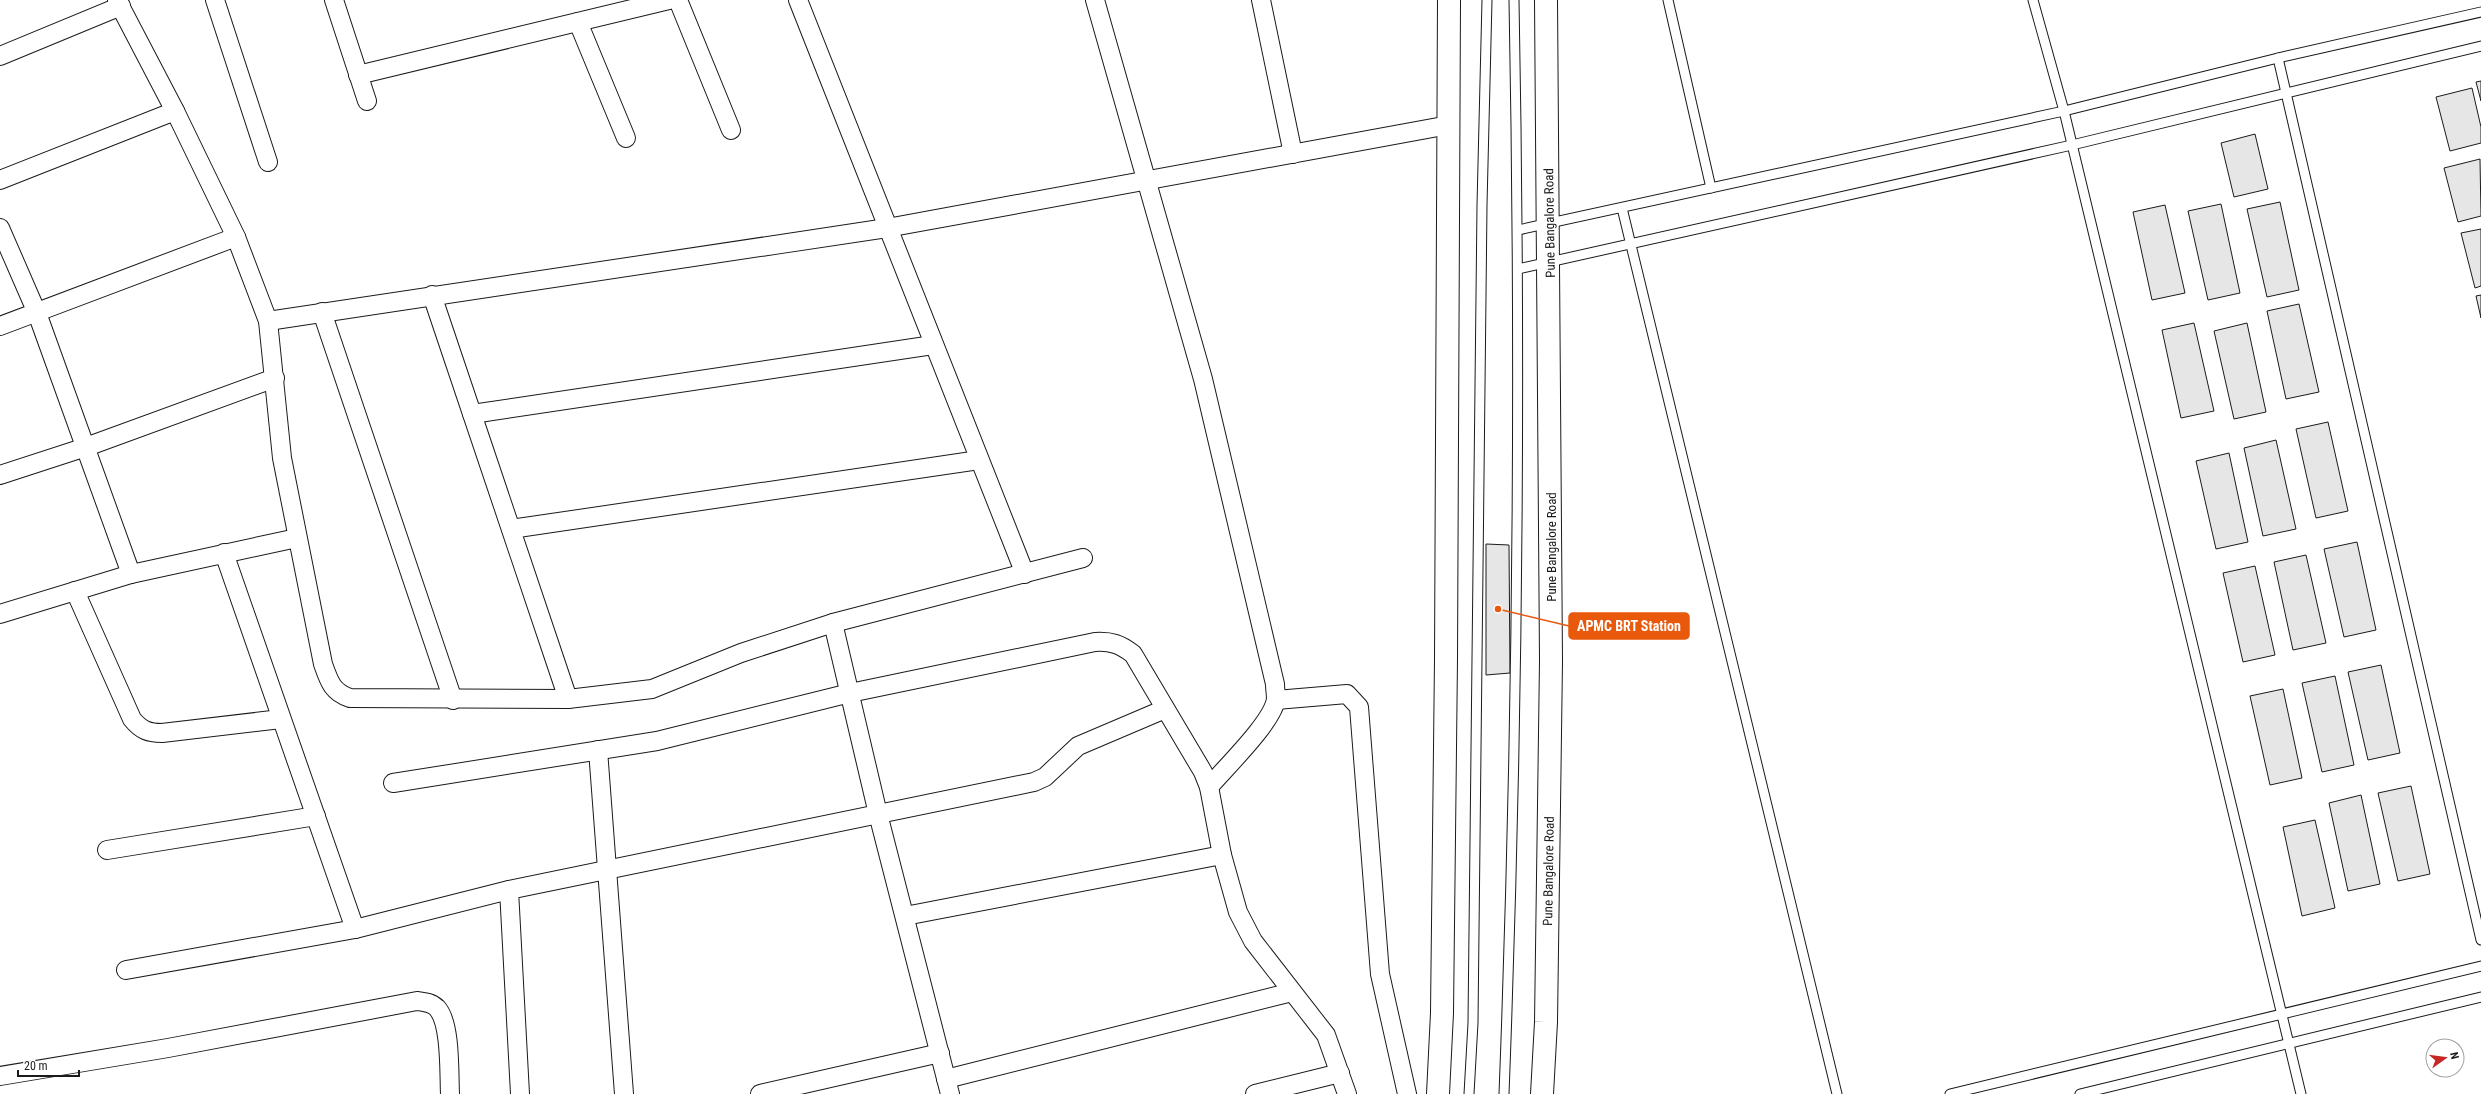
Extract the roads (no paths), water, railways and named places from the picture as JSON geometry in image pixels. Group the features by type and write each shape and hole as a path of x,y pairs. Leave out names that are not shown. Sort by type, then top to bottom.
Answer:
{"main road":[{"path":"1438,1094 1442,1013 1446,699 1449,0"},
{"name":"Pune Bangalore Road","path":"1542,1094 1546,1014 1551,661 1546,0"}],"street":[{"path":"215,0 268,162"},
{"path":"334,0 367,101"},
{"path":"358,75 669,0"},
{"path":"678,0 731,130"},
{"path":"798,0 933,345 1025,574"},
{"path":"1095,0 1203,379 1275,684 1276,700 1259,730 1209,787"},
{"path":"1261,0 1293,154"},
{"path":"0,56 119,3 175,111 236,237 268,322 282,458 296,538 323,664 334,690 350,698 453,700 568,699 652,689 741,653 833,623 1083,558"},
{"path":"578,22 626,138"},
{"path":"0,180 175,111"},
{"path":"268,322 432,295 887,228 1147,182 1449,125"},
{"path":"0,228 37,313 131,574"},
{"path":"0,326 236,237"},
{"path":"432,295 568,699"},
{"path":"322,312 453,700"},
{"path":"472,414 933,345"},
{"path":"0,475 86,447 274,378"},
{"path":"511,529 979,460"},
{"path":"0,614 131,574 296,538"},
{"path":"224,553 355,929"},
{"path":"75,591 132,719 140,728 149,733 162,733 282,719"},
{"path":"833,623 878,814 948,1086 1292,992"},
{"path":"393,783 657,741 850,693 1095,642 1110,641 1122,645 1133,654 1209,787 1222,855 1238,912 1253,941 1326,1035 1347,1094"},
{"path":"1276,700 1347,694 1359,707 1380,974 1407,1094"},
{"path":"126,970 355,929 509,890 1034,782 1045,777 1078,746 1165,709"},
{"path":"598,750 624,1094"},
{"path":"107,850 316,816"},
{"path":"905,916 1222,855"},
{"path":"509,890 520,1094"},
{"path":"0,1076 168,1048 417,1001 429,1003 437,1009 442,1019 446,1031 450,1094"},
{"path":"760,1094 940,1053"},
{"path":"1255,1094 1340,1073"}],"lane":[{"path":"1469,1094 1473,1023 1482,205 1486,0"},
{"path":"1504,1094 1513,860 1516,676 1518,230 1514,0"},
{"path":"1668,0 1711,188"},
{"path":"2033,0 2064,111 2301,1094"},
{"path":"1518,230 2064,111 2278,58 2481,12"},
{"path":"1518,269 1549,264 2072,145 2481,46"},
{"path":"2278,58 2481,940"},
{"path":"1622,208 1837,1094"},
{"path":"1950,1094 2481,966"},
{"path":"2080,1094 2481,997"}],"place":[{"name":"APMC BRT Station","path":"1498,609"}]}
